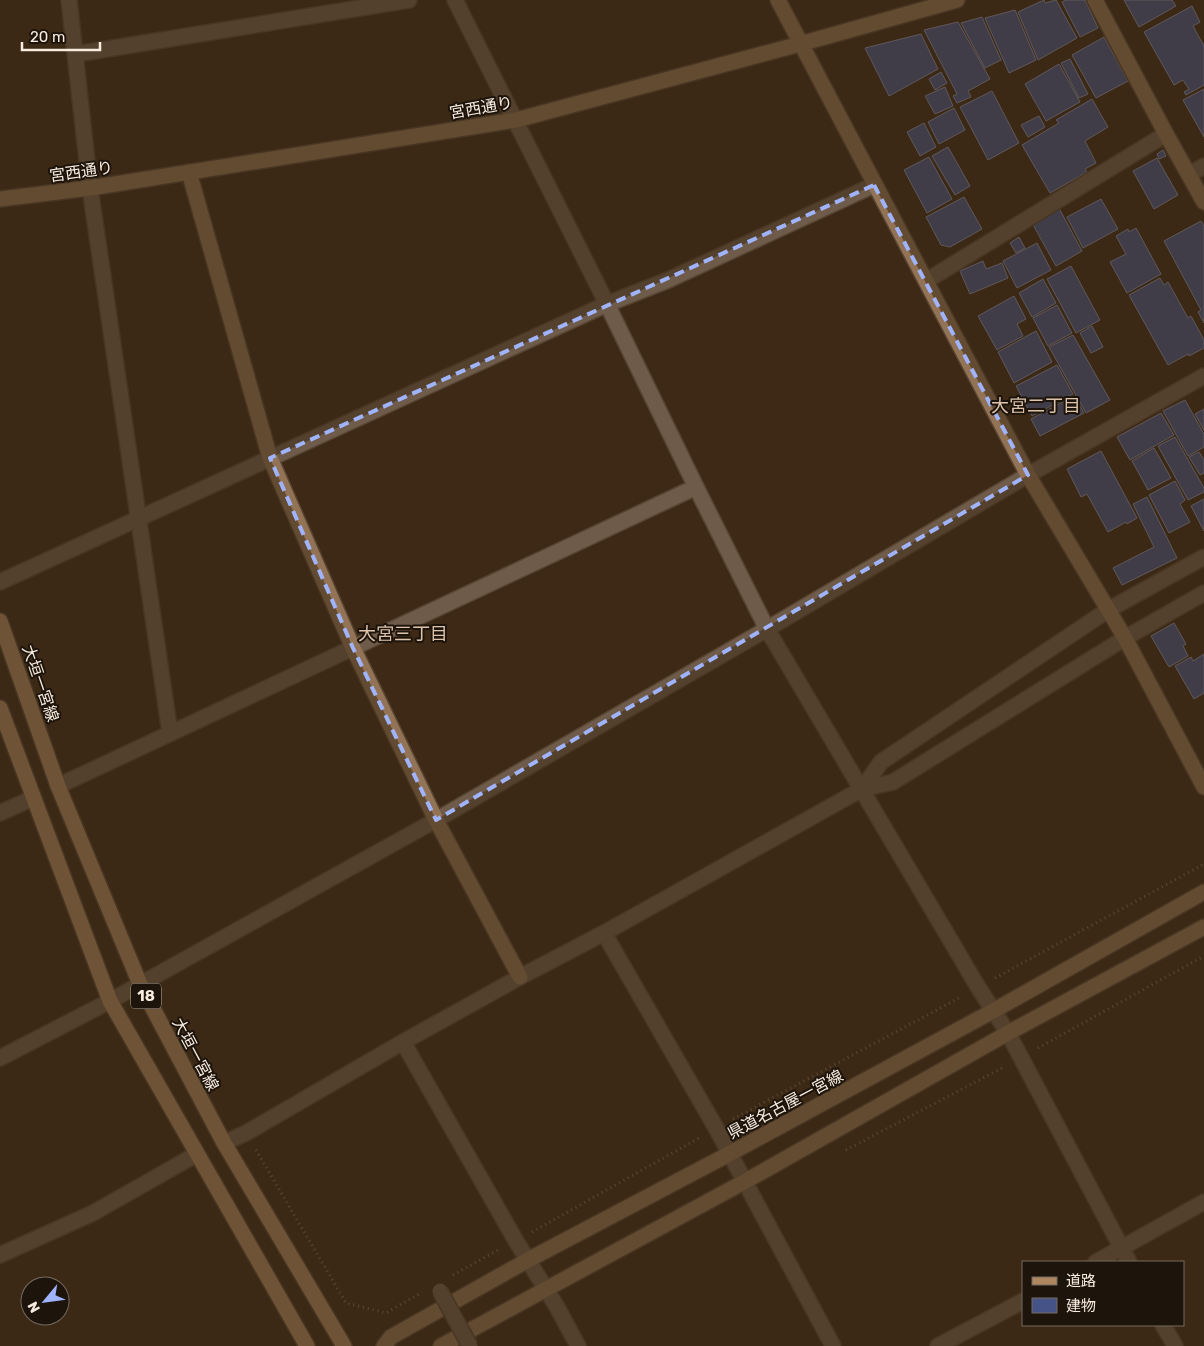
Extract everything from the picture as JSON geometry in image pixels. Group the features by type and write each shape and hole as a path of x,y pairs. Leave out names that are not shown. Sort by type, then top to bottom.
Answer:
{"main road":[{"name":"大垣一宮線","path":"0,621 58,786 140,984 224,1142 344,1346"},
{"name":"18","path":"0,708 110,1001 308,1346"}],"street":[{"path":"69,0 90,188 170,732"},
{"path":"76,54 409,0"},
{"path":"456,0 767,629 978,987 1008,1033 1128,1261"},
{"path":"778,0 1028,475 1125,638 1204,787"},
{"name":"宮西通り","path":"0,200 90,188 516,120 957,0"},
{"path":"1095,0 1204,202"},
{"path":"926,280 1166,134"},
{"path":"1189,175 1204,166"},
{"path":"189,172 270,458 353,648 436,820 520,977"},
{"path":"0,582 607,304 668,280 874,185"},
{"path":"0,1058 110,1001 436,820 767,629 1028,475 1204,376"},
{"path":"58,786 696,487"},
{"path":"862,789 881,762 1108,610 1204,557"},
{"path":"224,1142 246,1133 403,1042 604,933 862,789 893,782 1125,638 1204,594"},
{"path":"0,813 33,798"},
{"name":"県道名古屋一宮線","path":"384,1346 392,1337 528,1260 730,1154 993,1011 1204,892"},
{"path":"441,1346 744,1182 1008,1033 1204,927"},
{"path":"604,933 716,1128 833,1346"},
{"path":"403,1042 578,1346"},
{"path":"0,1255 93,1213 197,1154"},
{"path":"1098,1261 1204,1202"},
{"path":"432,1291 470,1346"},
{"path":"938,1346 1022,1302"},
{"path":"1164,1326 1175,1346"}],"path":[{"path":"450,1277 716,1128 1204,864"},
{"path":"840,1154 1021,1058 1204,956"},
{"path":"246,1133 346,1302 386,1313 432,1291"}],"highlighted area":[{"path":"874,185 1028,475 436,820 353,648 270,458"}],"building":[{"path":"1044,0 1045,3 1056,0 1077,38 1038,60 1018,12"},
{"path":"1066,0 1085,0 1098,28 1080,37 1062,2"},
{"path":"1124,0 1172,0 1176,6 1139,27"},
{"path":"1192,6 1200,22 1193,26 1204,46 1204,85 1186,95 1184,92 1189,89 1183,80 1174,85 1144,32"},
{"path":"1015,10 1036,60 1009,73 985,18"},
{"path":"982,17 1001,60 985,68 961,23"},
{"path":"958,22 990,79 968,91 971,97 957,103 953,96 957,94 924,30"},
{"path":"921,34 938,69 889,96 865,48"},
{"path":"1104,37 1128,81 1096,98 1072,55"},
{"path":"1070,59 1088,94 1079,98 1061,63"},
{"path":"1059,64 1080,102 1046,121 1025,84"},
{"path":"941,72 947,83 935,90 929,79"},
{"path":"945,87 953,106 935,114 925,96"},
{"path":"1204,89 1204,137 1183,100"},
{"path":"992,91 1019,143 988,160 960,107"},
{"path":"1092,99 1108,127 1085,141 1096,163 1085,169 1087,172 1050,193 1022,145 1059,123 1056,120"},
{"path":"954,108 965,130 939,144 928,122"},
{"path":"1039,116 1045,127 1028,137 1021,125"},
{"path":"924,123 936,147 920,156 907,132"},
{"path":"948,147 970,186 955,195 932,156"},
{"path":"1163,150 1166,156 1159,159 1157,154"},
{"path":"929,157 952,199 927,213 904,170"},
{"path":"1157,158 1178,195 1154,209 1133,171"},
{"path":"964,197 982,229 950,247 941,245 926,217"},
{"path":"1101,199 1118,229 1083,248 1067,217"},
{"path":"1059,208 1082,251 1056,266 1032,223"},
{"path":"1201,221 1204,226 1204,323 1198,312 1201,310 1164,241"},
{"path":"1136,228 1161,274 1127,293 1110,262 1126,254 1116,236 1128,229 1129,232"},
{"path":"1019,237 1025,248 1016,253 1010,243"},
{"path":"1037,243 1051,270 1017,288 1003,261"},
{"path":"983,261 986,269 1002,263 1008,278 970,294 960,271"},
{"path":"1071,266 1100,320 1076,333 1047,279"},
{"path":"1160,278 1164,285 1168,282 1188,318 1191,316 1204,340 1204,348 1168,365 1129,295"},
{"path":"1043,279 1056,303 1032,317 1019,293"},
{"path":"1014,296 1026,319 1017,324 1023,336 997,350 978,316"},
{"path":"1057,305 1072,333 1048,346 1033,318"},
{"path":"1092,326 1103,347 1091,353 1080,333"},
{"path":"1036,331 1052,362 1014,383 998,352"},
{"path":"1073,335 1110,400 1086,413 1049,347"},
{"path":"1057,365 1073,394 1032,416 1016,386"},
{"path":"1074,396 1084,413 1040,436 1031,419"},
{"path":"1185,400 1204,434 1204,447 1188,456 1163,411"},
{"path":"1204,409 1204,430 1195,414"},
{"path":"1161,413 1174,435 1130,460 1117,437"},
{"path":"1175,437 1204,488 1204,492 1188,500 1158,446"},
{"path":"1154,448 1171,478 1148,490 1132,461"},
{"path":"1101,451 1137,518 1108,532 1087,494 1081,497 1067,469"},
{"path":"1199,452 1204,460 1204,473 1200,475 1189,457"},
{"path":"1175,481 1185,500 1180,504 1190,522 1169,533 1149,495"},
{"path":"1147,497 1177,558 1122,585 1113,568 1154,547 1133,504"},
{"path":"1204,499 1204,531 1191,506"},
{"path":"1174,623 1186,644 1183,646 1188,656 1169,667 1151,636"},
{"path":"1204,654 1204,693 1194,699 1175,666 1191,657 1193,661"}],"district":[{"name":"大宮二丁目","path":"1036,406"},
{"name":"大宮三丁目","path":"403,634"}]}
